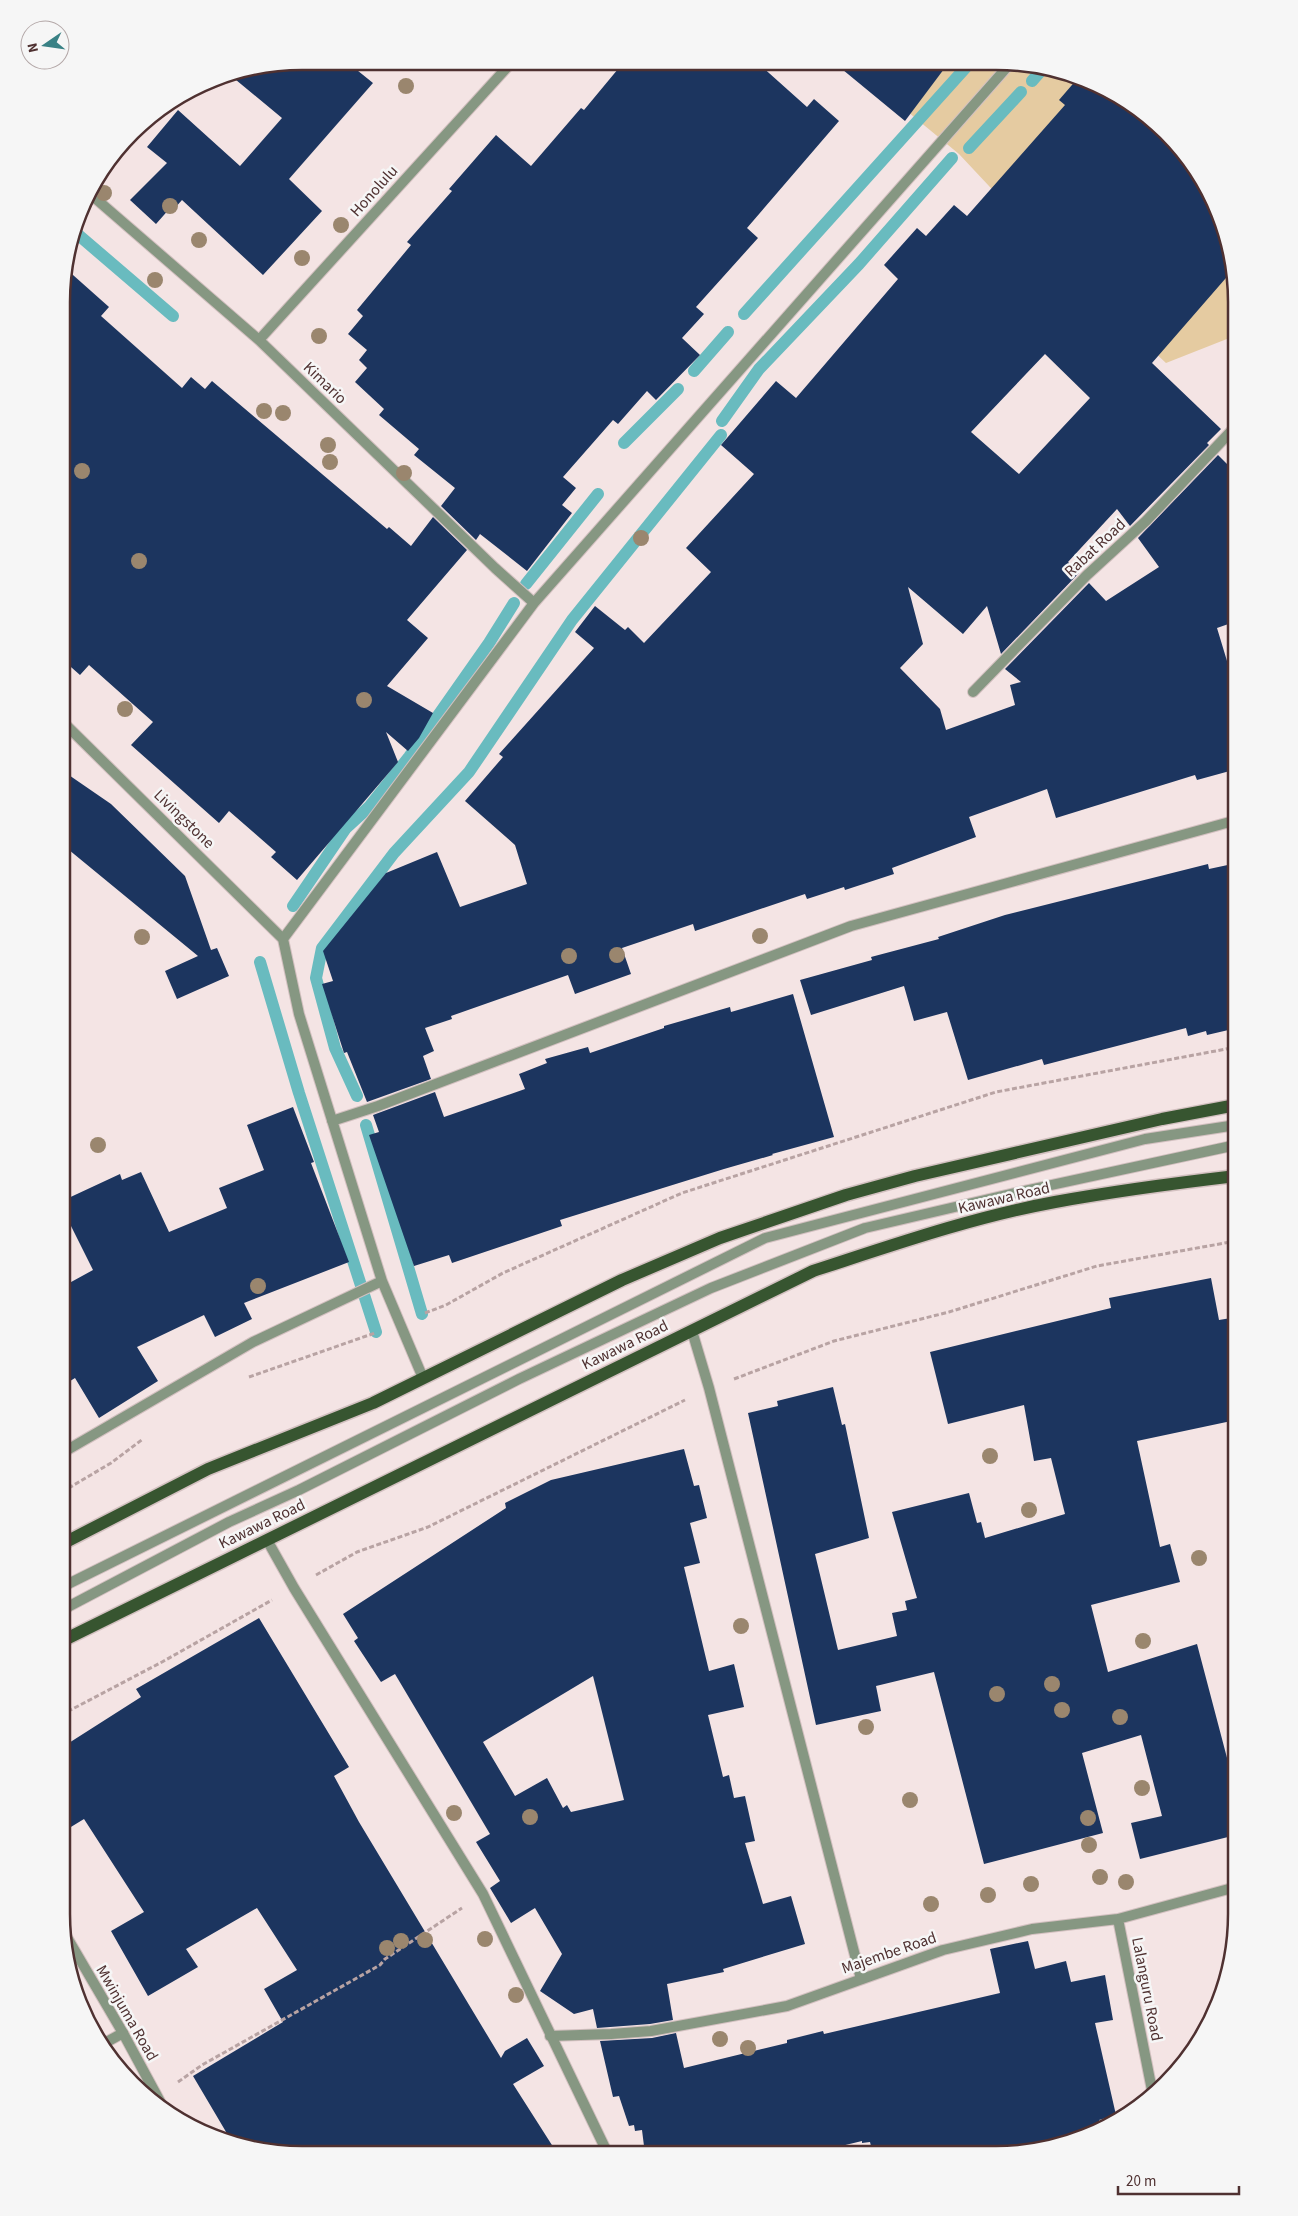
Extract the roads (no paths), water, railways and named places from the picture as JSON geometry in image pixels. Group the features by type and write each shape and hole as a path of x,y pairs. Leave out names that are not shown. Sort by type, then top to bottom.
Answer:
{"main road":[{"path":"70,1540 208,1469 373,1403 622,1280 720,1238 846,1195 992,1157 1162,1119 1228,1107"},
{"name":"Kawawa Road","path":"70,1637 813,1271 943,1229 1054,1202 1228,1177"}],"street":[{"name":"Honolulu","path":"259,340 504,70"},
{"path":"423,1378 382,1281 300,1014 283,939 534,603 1004,70"},
{"name":"Kimario","path":"95,198 259,340 508,581 534,603"},
{"name":"Rabat Road","path":"973,692 1087,575 1146,521 1228,434"},
{"name":"Livingstone","path":"70,729 283,939"},
{"path":"332,1121 378,1106 851,926 1228,822"},
{"name":"Kawawa Road","path":"70,1583 765,1238 1146,1140 1228,1126"},
{"name":"Kawawa Road","path":"70,1606 229,1522 299,1490 519,1379 711,1288 865,1228 1228,1147"},
{"path":"70,1448 252,1342 382,1281"},
{"path":"692,1331 709,1388 860,1979"},
{"path":"267,1540 294,1588 483,1894 604,2146"},
{"name":"Majembe Road","path":"550,2036 651,2031 787,2006 943,1950 1032,1929 1118,1919 1228,1889"},
{"name":"Lalanguru Road","path":"1118,1919 1151,2087"},
{"name":"Mwinjuma Road","path":"72,1948 123,2033 155,2094"},
{"path":"108,2041 123,2033"}],"waterway":[{"path":"744,314 964,70"},
{"path":"1032,81 1038,74"},
{"path":"969,148 1021,92"},
{"path":"722,421 759,369 859,264 952,158"},
{"path":"80,236 173,316"},
{"path":"694,371 728,332"},
{"path":"624,443 678,389"},
{"path":"357,1096 335,1048 316,978 322,948 394,853 469,772 572,620 721,435"},
{"path":"526,584 598,494"},
{"path":"293,906 346,828 369,807 409,757 489,643 514,603"},
{"path":"260,962 299,1093 376,1332"},
{"path":"366,1125 422,1314"}]}
